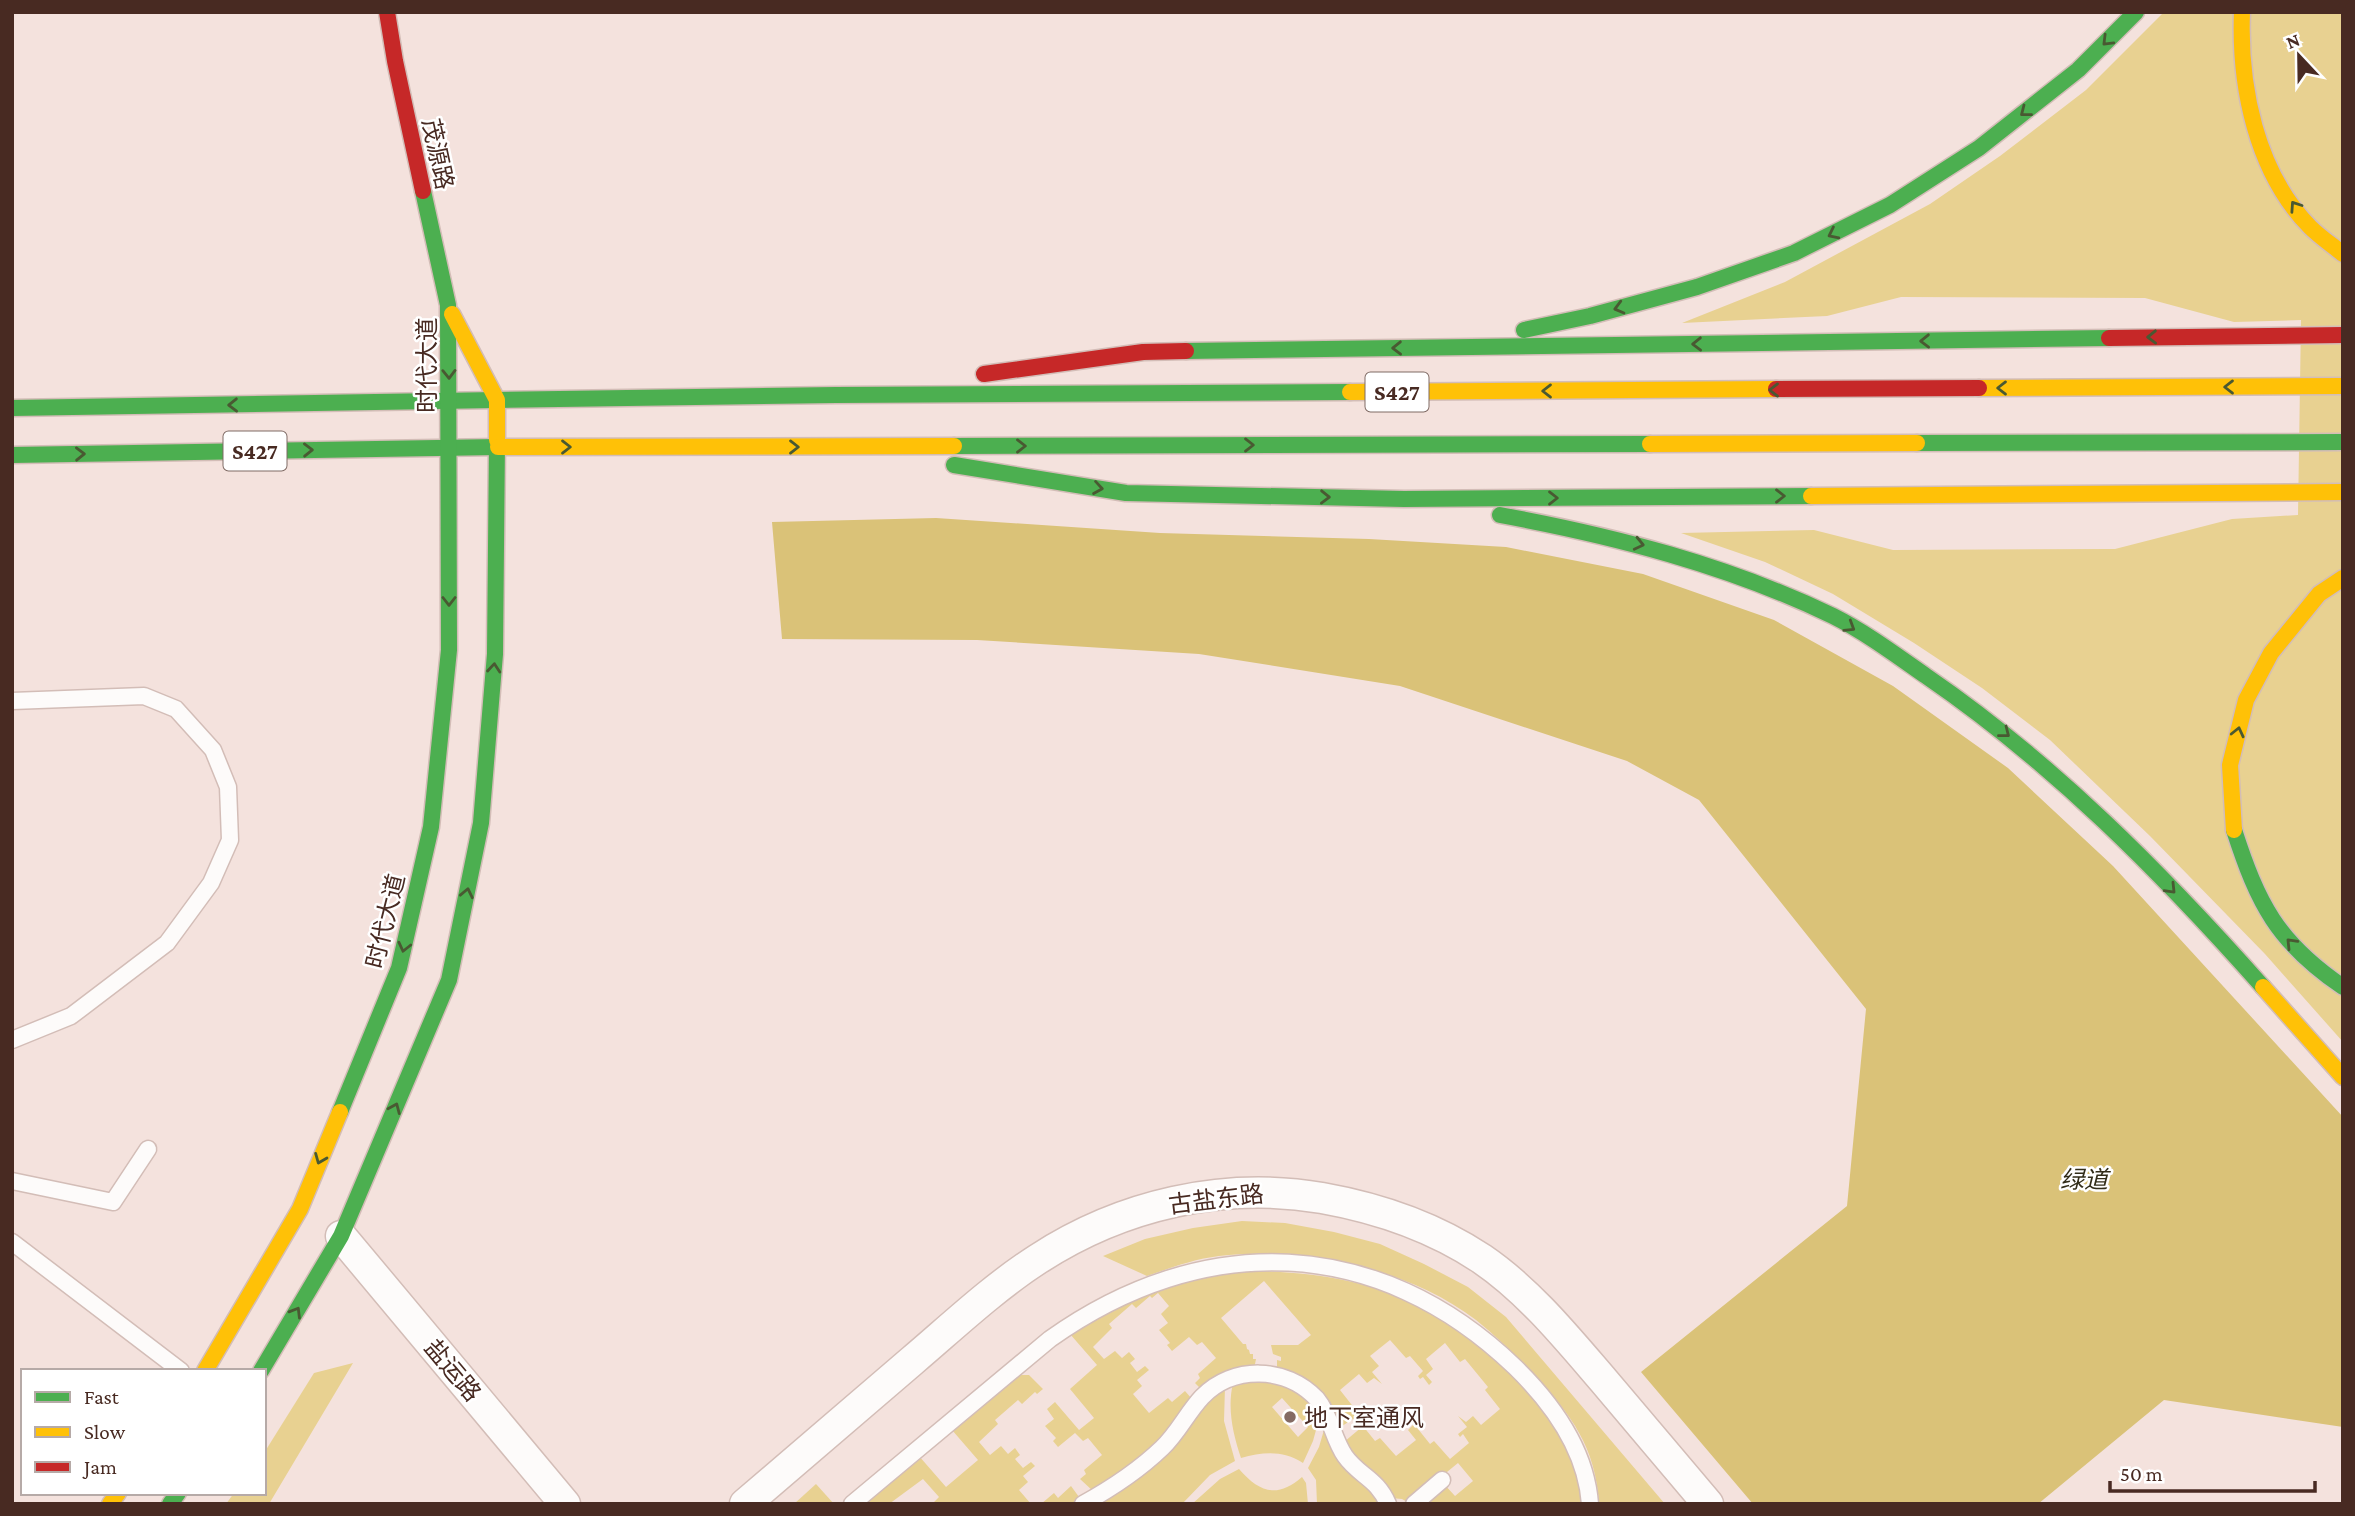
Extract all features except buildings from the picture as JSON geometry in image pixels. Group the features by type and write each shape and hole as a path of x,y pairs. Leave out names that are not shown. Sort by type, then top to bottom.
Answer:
{"main road":[{"name":"茂源路","path":"387,12 395,61 448,305"},
{"path":"1436,348 1590,316 1697,287 1794,253 1890,205 1979,148 2078,70 2136,12"},
{"path":"2242,12 2242,72 2254,122 2274,176 2306,223 2343,254"},
{"name":"时代大道","path":"262,1369 341,1236 449,980 481,823 495,654 497,400 448,305"},
{"name":"时代大道","path":"206,1369 299,1209 399,968 431,827 449,650 448,305"},
{"path":"836,395 1143,352 2343,335"},
{"name":"S427","path":"12,408 836,395 2343,386"},
{"name":"S427","path":"12,455 498,447 2343,442"},
{"path":"837,447 1126,493 1404,499 2343,492"},
{"path":"1404,499 1548,524 1626,541 1738,575 1835,618 1951,691 2038,759 2142,858 2249,971 2343,1077"},
{"path":"2343,578 2319,594 2271,653 2246,700 2231,765 2234,830 2250,880 2275,926 2315,968 2343,987"}],"street":[{"name":"古盐东路","path":"745,1504 985,1299 1037,1260 1083,1233 1135,1212 1185,1200 1248,1192 1284,1192 1390,1214 1438,1235 1482,1260 1525,1295 1570,1341 1708,1504"},
{"name":"盐运路","path":"341,1236 565,1504"}],"lane":[{"path":"12,701 144,696 176,709 213,750 228,788 230,840 211,883 167,943 71,1016 12,1040"},
{"path":"12,1181 113,1202 149,1149"},
{"path":"12,1242 178,1369"},
{"path":"852,1504 1050,1339 1079,1319 1159,1280 1223,1266 1255,1263 1329,1267 1356,1273 1419,1297 1469,1327 1522,1374 1565,1426 1579,1453 1590,1504"},
{"path":"1083,1504 1143,1465 1164,1446 1201,1398 1213,1388 1228,1379 1250,1373 1284,1377 1315,1397 1325,1411 1346,1458 1376,1484 1388,1504"},
{"path":"1413,1504 1442,1480"}],"shaded area":[{"path":"2164,12 2343,12 2343,1042 2265,954 2150,836 2050,740 1982,688 1833,594 1765,562 1681,533 1814,530 1893,550 2115,549 2232,519 2298,515 2301,320 2234,322 2145,298 1901,297 1827,316 1682,323 1785,282 1930,204 2000,156 2086,90"},
{"path":"1242,1221 1285,1223 1380,1244 1468,1287 1506,1317 1665,1504 1599,1504 1597,1484 1587,1449 1570,1418 1547,1389 1484,1326 1449,1302 1419,1287 1354,1265 1285,1254 1210,1257 1147,1276 1103,1256 1145,1239"},
{"path":"1256,1271 1299,1273 1362,1284 1403,1297 1444,1319 1496,1361 1546,1413 1569,1454 1583,1504 1417,1504 1443,1483 1455,1496 1473,1481 1458,1463 1409,1503 1391,1498 1358,1462 1344,1442 1363,1426 1375,1441 1380,1438 1396,1456 1416,1440 1408,1430 1414,1424 1430,1444 1434,1441 1450,1459 1469,1443 1463,1434 1460,1437 1458,1434 1467,1427 1458,1416 1466,1422 1473,1416 1481,1425 1500,1409 1485,1390 1488,1387 1465,1359 1460,1362 1445,1343 1426,1359 1433,1369 1426,1375 1432,1382 1429,1385 1423,1377 1420,1379 1418,1376 1423,1371 1410,1356 1406,1358 1390,1340 1370,1356 1379,1366 1372,1372 1382,1384 1374,1378 1367,1383 1359,1374 1340,1390 1355,1409 1352,1412 1356,1417 1339,1428 1277,1371 1277,1360 1281,1361 1281,1357 1273,1354 1271,1345 1298,1345 1311,1335 1264,1281 1221,1318 1243,1344 1246,1344 1250,1354 1253,1354 1253,1359 1256,1359 1254,1369 1202,1390 1195,1383 1200,1378 1198,1374 1216,1358 1202,1342 1197,1345 1189,1337 1172,1351 1167,1345 1170,1343 1159,1330 1168,1323 1161,1314 1169,1306 1158,1293 1136,1308 1132,1304 1109,1324 1112,1328 1093,1347 1104,1359 1115,1351 1122,1358 1129,1352 1135,1359 1130,1363 1137,1372 1145,1366 1149,1370 1137,1380 1142,1386 1133,1394 1149,1413 1168,1398 1172,1402 1185,1391 1192,1399 1146,1457 1093,1491 1080,1479 1086,1474 1084,1470 1102,1455 1088,1438 1083,1441 1075,1433 1058,1447 1053,1441 1056,1438 1045,1426 1054,1419 1047,1409 1055,1402 1079,1430 1094,1418 1070,1389 1097,1365 1070,1334 1155,1288 1158,1292 1192,1279"},
{"path":"353,1363 269,1504 226,1504 233,1495 266,1495 266,1450 314,1373"},
{"path":"1019,1375 1029,1375 1043,1389 1037,1394 1035,1392 1022,1404 1018,1400 995,1420 998,1424 979,1442 990,1455 1001,1446 1008,1454 1015,1448 1020,1455 1015,1459 1023,1468 1031,1462 1035,1466 1023,1476 1028,1482 1019,1490 1031,1504 932,1504 939,1497 923,1479 889,1504 864,1504 919,1456 946,1487 978,1460 952,1430"},
{"path":"1248,1379 1288,1384 1321,1412 1313,1441 1303,1463 1273,1453 1241,1458 1232,1421 1233,1383","holes":["1282,1398 1308,1427 1298,1437 1272,1407"]},
{"path":"1225,1387 1224,1421 1235,1461 1210,1475 1182,1504 1094,1504 1200,1406"},
{"path":"1326,1423 1371,1486 1378,1504 1317,1504 1316,1480 1308,1468 1319,1447"},
{"path":"1239,1469 1254,1483 1269,1490 1284,1488 1302,1477 1306,1483 1308,1504 1192,1504 1220,1479"},
{"path":"816,1484 834,1504 794,1504"},
{"path":"1071,1486 1079,1497 1073,1504 1041,1504 1054,1493 1058,1498"}],"green space":[{"name":"绿道","path":"936,518 1160,533 1369,539 1506,547 1643,574 1774,620 1893,686 2008,768 2113,866 2343,1117 2343,1427 2164,1400 2038,1504 1753,1504 1641,1372 1847,1206 1866,1009 1699,800 1627,761 1400,686 1199,654 977,640 782,639 772,522"}],"traffic: fast":[{"path":"1524,330 1590,316 1697,287 1794,253 1890,205 1979,148 2078,70 2136,12"},
{"path":"340,1112 399,968 431,827 449,650 448,305 423,191"},
{"path":"1186,351 2109,338"},
{"path":"497,400 1350,392"},
{"path":"12,408 497,400"},
{"path":"262,1369 341,1236 449,980 481,823 495,654 497,440"},
{"path":"1917,443 2343,442"},
{"path":"954,446 1650,444"},
{"path":"12,455 498,447"},
{"path":"954,465 1126,493 1404,499 1811,496"},
{"path":"1500,515 1585,532 1711,567 1793,598 1857,629 1973,710 2062,782 2145,861 2263,987"},
{"path":"2234,830 2252,879 2273,919 2302,954 2343,987"},
{"path":"170,1504 177,1495"}],"traffic: slow":[{"path":"2242,12 2248,98 2264,154 2291,205 2314,231 2343,254"},
{"path":"452,314 497,400 497,440"},
{"path":"1979,388 2343,386"},
{"path":"1350,392 1776,389"},
{"path":"1650,444 1917,443"},
{"path":"498,447 954,446"},
{"path":"1811,496 2343,492"},
{"path":"2234,830 2230,765 2246,700 2271,653 2319,594 2343,578"},
{"path":"2263,987 2343,1077"},
{"path":"206,1369 300,1209 340,1112"},
{"path":"110,1504 117,1495"}],"traffic: jam":[{"path":"387,12 423,191"},
{"path":"2109,338 2343,335"},
{"path":"984,374 1143,352 1186,351"},
{"path":"1776,389 1979,388"}],"place":[{"name":"地下室通风","path":"1290,1417"}]}
